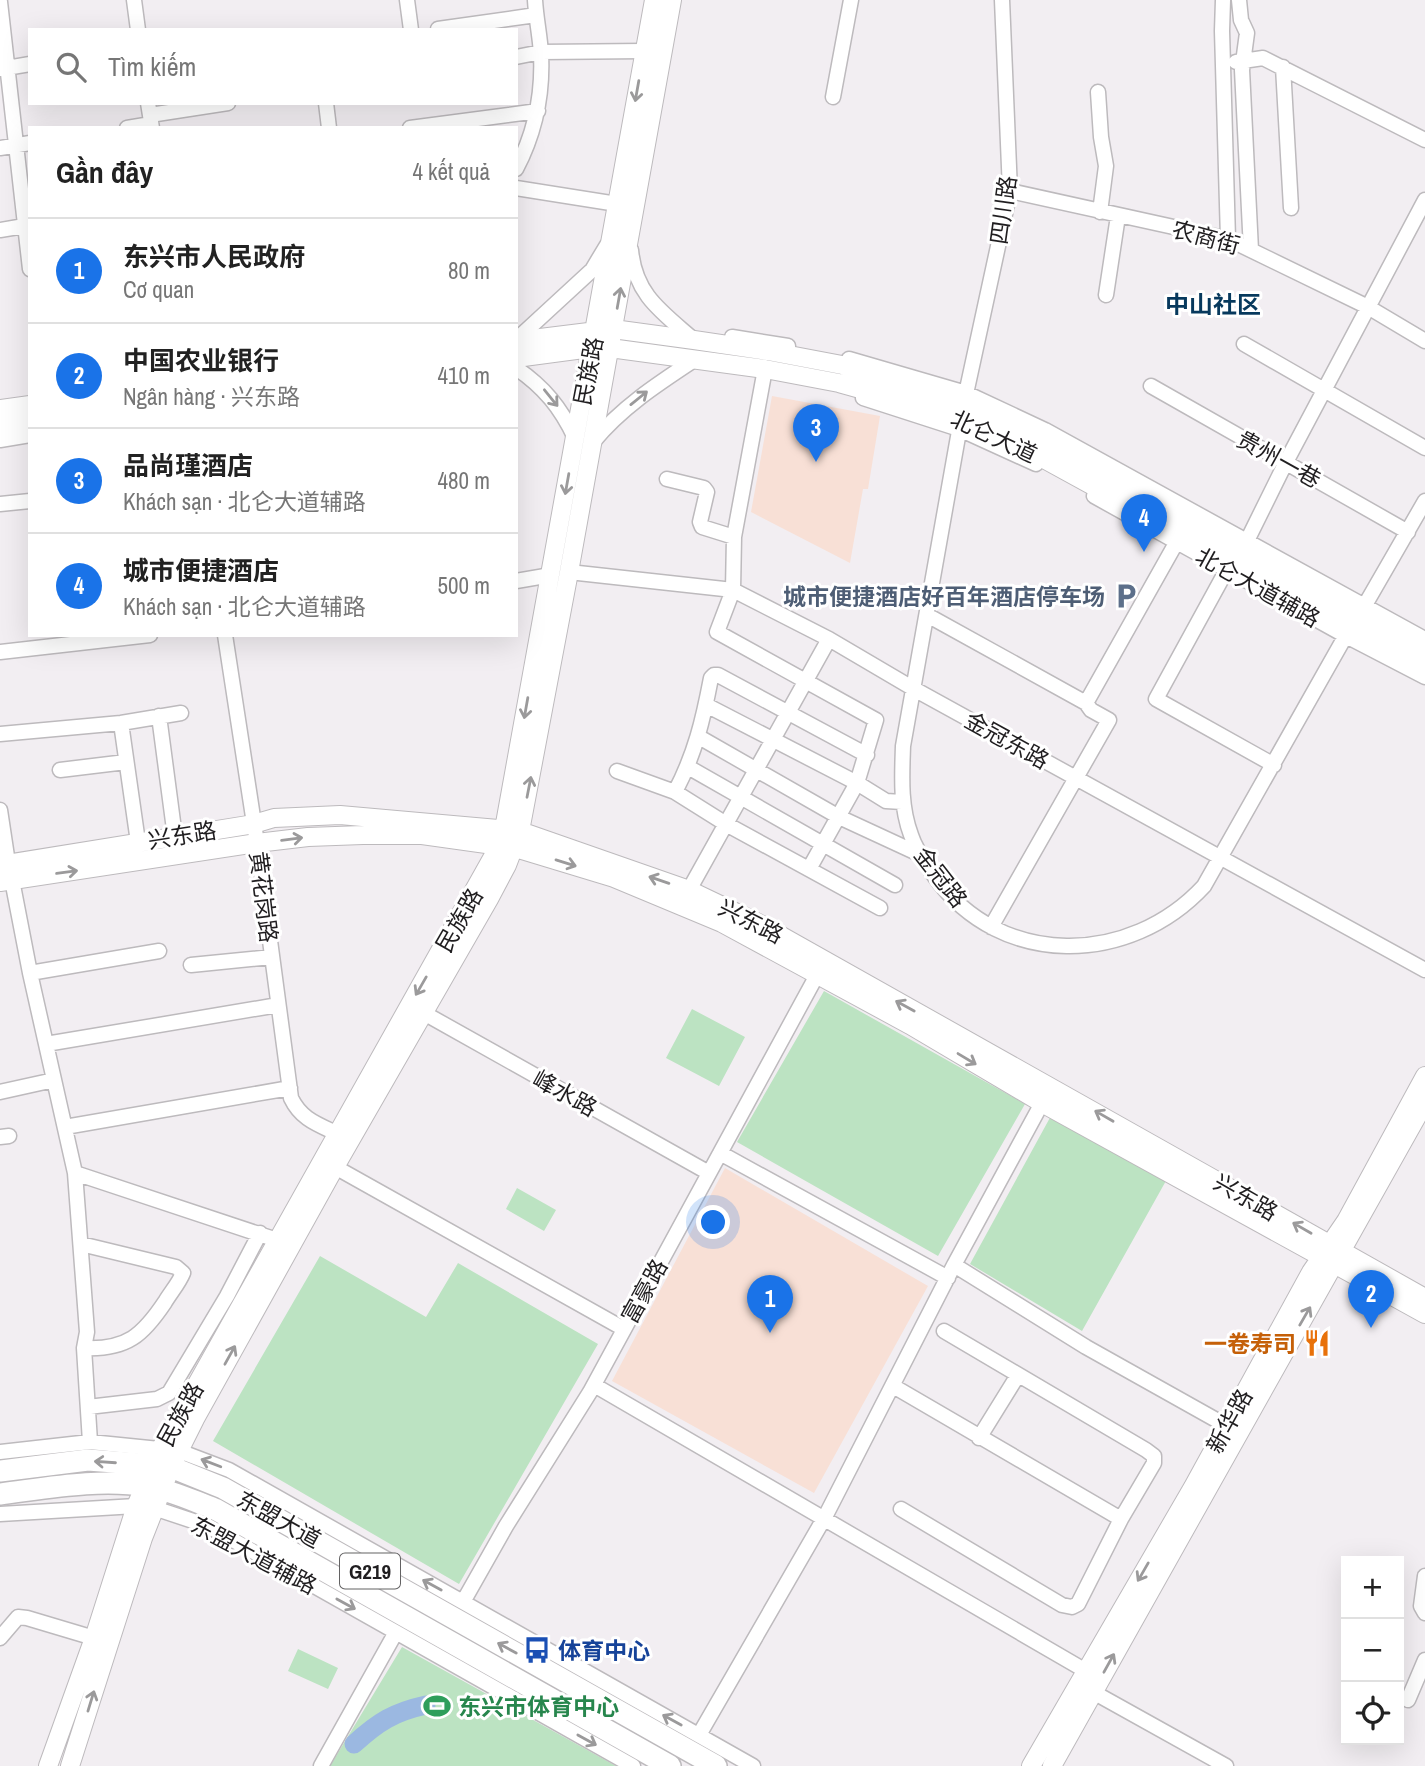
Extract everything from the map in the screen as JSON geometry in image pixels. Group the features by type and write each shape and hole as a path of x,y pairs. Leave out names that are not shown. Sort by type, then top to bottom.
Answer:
{"highway":[{"name":"东盟大道","path":"0,1471 88,1460 166,1458 716,1766"},
{"name":"东盟大道","path":"0,1494 89,1483 215,1509 291,1563 670,1766"}],"main road":[{"name":"民族路","path":"621,237 617,204 654,0"},
{"name":"民族路","path":"166,1458 195,1419 422,1012 489,899 510,839 569,572 584,441 591,348 604,330 621,237 672,0"},
{"name":"民族路","path":"48,1766 94,1638 166,1458 277,1240 510,839 551,575 610,348 604,330"},
{"name":"北仑大道","path":"518,341 604,330 698,340 842,365 1044,440 1237,555 1348,632 1425,668"},
{"name":"北仑大道","path":"518,358 610,348 839,383 963,410 1178,538 1237,555 1363,609 1425,649"},
{"path":"0,409 28,405"},
{"path":"0,428 28,423"},
{"name":"兴东路","path":"5,873 138,842 254,824 274,818 340,815 510,839 690,890 762,925 1332,1254 1425,1314"},
{"name":"兴东路","path":"5,873 308,837 422,835 510,839 685,906 722,923 910,1025 1042,1103 1332,1254 1425,1298"},
{"name":"新华路","path":"1052,1766 1332,1254 1346,1221 1425,1076"},
{"name":"新华路","path":"1031,1766 1227,1426 1425,1102"},
{"name":"民族路","path":"70,1766 149,1497"}],"street":[{"path":"134,0 138,28"},
{"path":"407,0 411,28"},
{"path":"518,163 538,111 542,82 535,0"},
{"path":"833,97 851,0"},
{"name":"四川路","path":"963,410 1010,191 1002,0"},
{"path":"1223,0 1228,239"},
{"path":"1240,0 1241,20 1247,33 1243,62 1251,250"},
{"path":"0,2 4,68 23,144 27,225 0,230"},
{"path":"445,28 536,15"},
{"path":"518,57 541,52 644,51"},
{"path":"1223,62 1262,58 1425,140"},
{"path":"4,68 28,64"},
{"path":"1283,67 1291,208"},
{"path":"1098,92 1101,137 1107,166 1100,212"},
{"path":"131,126 150,117 217,105"},
{"path":"326,105 330,126"},
{"path":"425,126 538,111"},
{"path":"0,148 23,144"},
{"path":"518,188 617,204"},
{"name":"农商街","path":"1010,191 1228,239 1367,307 1425,341"},
{"path":"1274,765 1156,699 1237,555 1425,200"},
{"path":"1106,295 1118,216"},
{"path":"518,339 592,270 621,237 641,288 662,313 698,340"},
{"path":"1244,344 1425,448"},
{"path":"518,369 547,391 584,441 646,392 697,361"},
{"path":"765,373 734,537 733,590 718,632 876,720 858,783 809,869"},
{"name":"贵州一巷","path":"1151,386 1408,532"},
{"path":"0,401 28,396"},
{"name":"金冠路","path":"963,410 902,746 902,802 919,854 945,891 972,915 991,927 1027,941 1073,946 1094,945 1134,935 1189,903 1223,857 1348,632"},
{"path":"0,440 28,435"},
{"path":"667,479 704,488 707,492 700,522 702,527 734,537"},
{"path":"0,503 28,500"},
{"path":"1425,501 1363,609 1425,639"},
{"path":"1086,703 1178,538"},
{"name":"金冠东路","path":"569,572 733,590 829,639 914,689 1425,970"},
{"path":"518,581 551,575"},
{"path":"927,615 1086,703 1091,710 1109,720 991,927"},
{"name":"北仑大道辅路","path":"1348,632 1425,677"},
{"name":"黄花岗路","path":"225,637 257,843 291,1098 307,1120 338,1134"},
{"path":"0,652 107,638"},
{"path":"690,890 829,639"},
{"path":"674,792 688,767 699,737 711,678 718,675 867,755"},
{"path":"706,705 858,783 886,801 902,802"},
{"path":"0,734 121,723 181,713"},
{"path":"159,716 175,836"},
{"path":"121,723 138,842"},
{"path":"699,737 839,817 919,854"},
{"path":"60,770 126,762"},
{"path":"688,767 895,885"},
{"path":"617,771 674,792 726,824 880,908"},
{"path":"0,810 5,873 75,1173 87,1332 84,1348 90,1442"},
{"path":"30,973 159,951"},
{"path":"191,965 272,957"},
{"name":"富豪路","path":"463,1602 594,1385 817,975"},
{"path":"46,1044 278,1004"},
{"name":"峰水路","path":"422,1012 709,1173"},
{"path":"0,1092 54,1080"},
{"path":"65,1127 290,1088"},
{"path":"699,1735 824,1519 951,1272 1042,1103"},
{"path":"720,1153 951,1272 1227,1426"},
{"path":"335,1167 624,1329"},
{"path":"75,1173 277,1240"},
{"path":"88,1408 156,1399 169,1393 227,1296 260,1233"},
{"path":"81,1244 176,1267 183,1273 154,1318 139,1335 125,1342 96,1349 84,1348"},
{"path":"901,1509 1062,1605 1072,1607 1078,1604 1154,1463 1154,1457 944,1331"},
{"path":"979,1438 1018,1375"},
{"path":"594,1385 1086,1671"},
{"path":"893,1386 1121,1520"},
{"path":"0,1452 90,1442 229,1470 753,1766"},
{"path":"0,1514 149,1497"},
{"name":"东盟大道辅路","path":"291,1563 396,1632 633,1766"},
{"path":"1425,1576 1421,1606 1425,1613"},
{"path":"0,1638 18,1617 94,1638"},
{"path":"321,1766 396,1632"},
{"path":"1408,1700 1425,1660"},
{"path":"1093,1692 1226,1766"}],"shaded area":[{"path":"772,396 880,416 868,489 863,489 850,563 751,512"},
{"path":"725,1168 928,1286 814,1493 612,1381"}],"green space":[{"path":"824,991 1025,1104 938,1256 737,1142"},
{"path":"692,1009 745,1037 719,1086 666,1058"},
{"path":"1052,1114 1167,1179 1082,1331 970,1264"},
{"path":"517,1188 556,1210 544,1231 506,1209"},
{"path":"320,1256 426,1317 458,1263 598,1344 459,1584 213,1441"},
{"name":"东兴市体育中心","path":"402,1647 616,1766 330,1766"},
{"path":"298,1649 338,1668 328,1689 288,1671"}],"waterway":[{"path":"354,1744 387,1719 426,1705"}],"place":[{"name":"品尚瑾酒店","path":"816,462"},
{"name":"城市便捷酒店","path":"1144,552"},
{"name":"城市便捷酒店好百年酒店停车场","path":"1126,596"},
{"name":"中国农业银行","path":"1371,1328"},
{"name":"东兴市人民政府","path":"770,1333"},
{"name":"一卷寿司","path":"1317,1343"},
{"name":"体育中心","path":"537,1650"},
{"name":"东兴市体育中心","path":"437,1706"}],"district":[{"name":"中山社区","path":"1213,304"}]}
